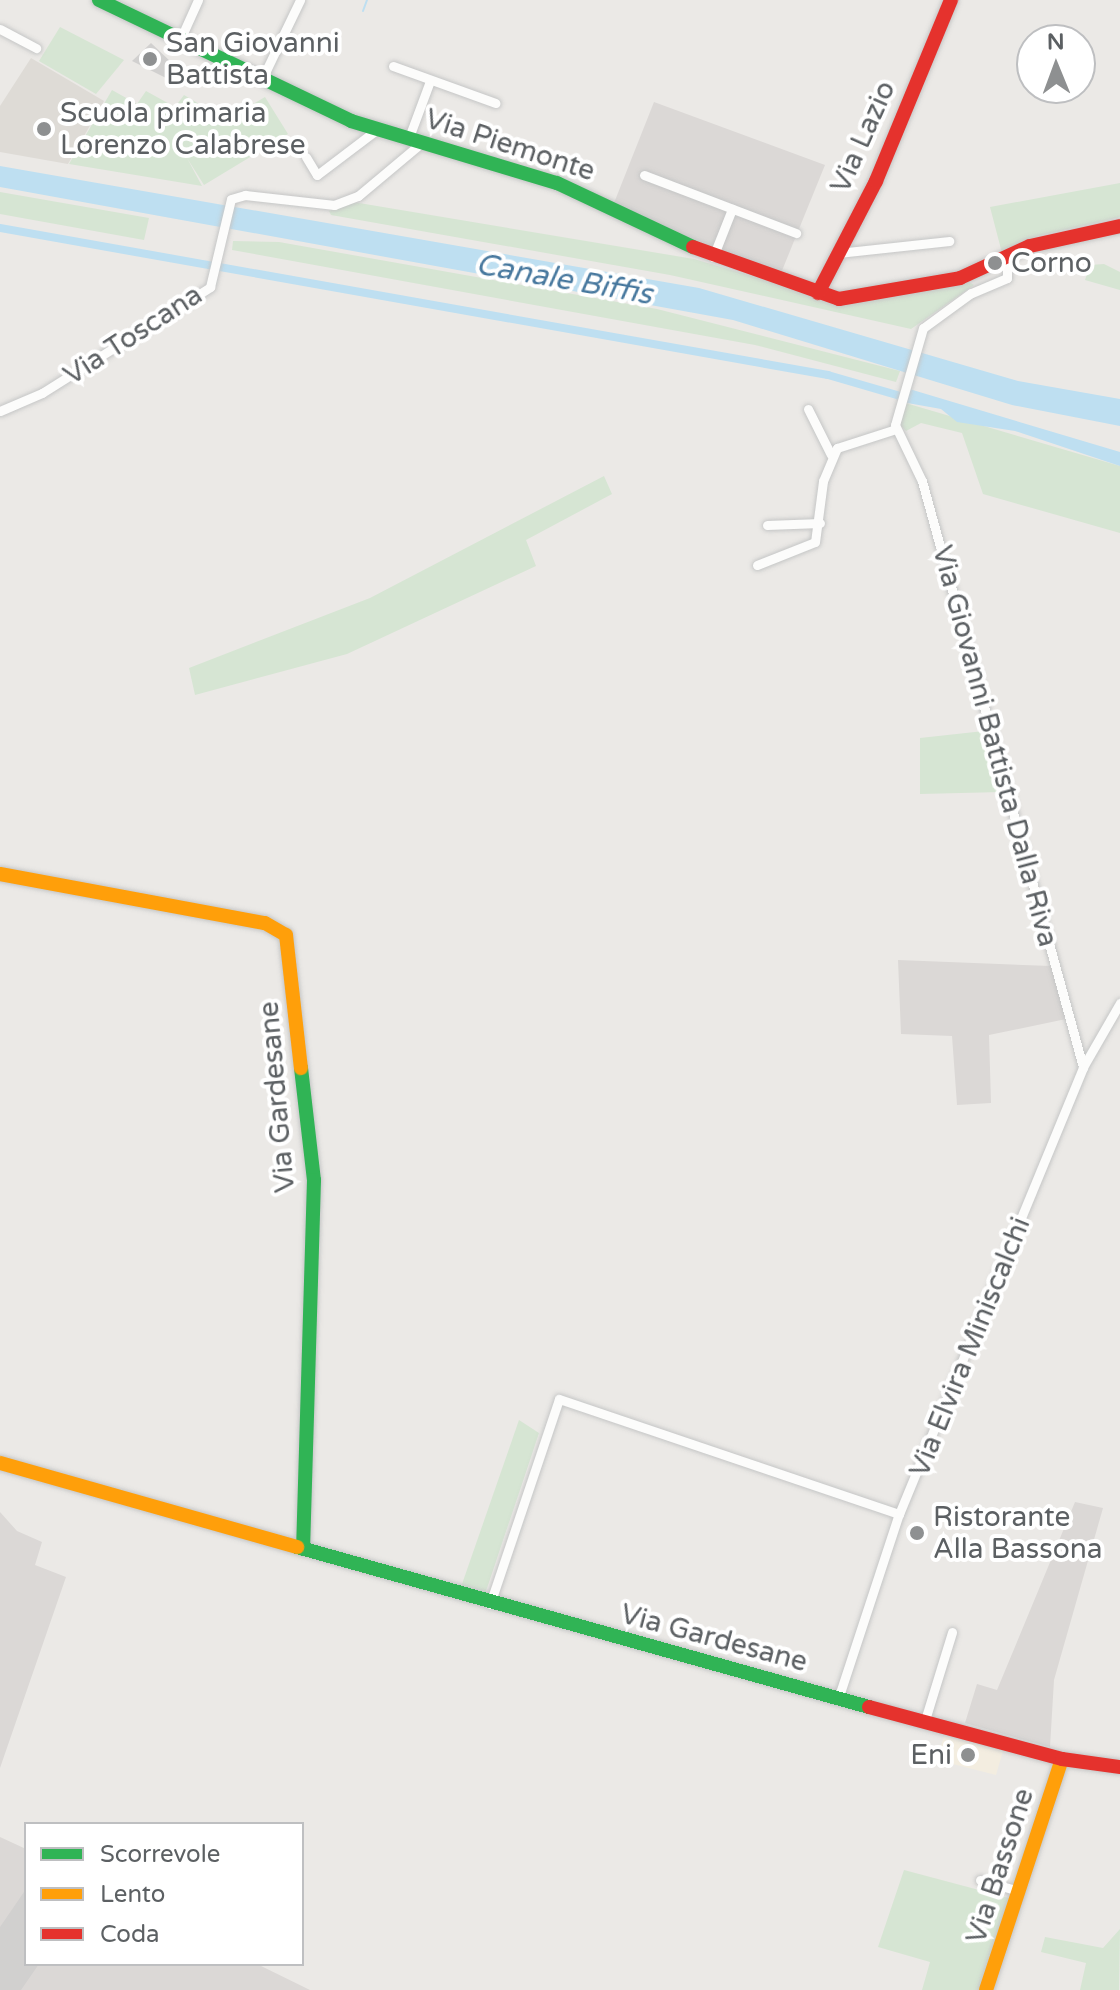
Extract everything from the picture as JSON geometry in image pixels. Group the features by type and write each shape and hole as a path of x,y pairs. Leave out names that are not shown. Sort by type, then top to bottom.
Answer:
{"street":[{"name":"Via Piemonte","path":"99,0 375,131 557,183 713,257 839,299 900,293 1007,260 1030,246 1120,226"},
{"path":"180,40 198,0"},
{"path":"262,79 300,0"},
{"name":"Via Lazio","path":"818,293 876,181 951,0"},
{"path":"0,29 36,48"},
{"path":"393,66 495,103"},
{"path":"414,142 430,81"},
{"path":"306,157 317,175 375,131"},
{"name":"Via Toscana","path":"0,411 42,393 191,300 218,273 231,199 245,195 334,205 358,196 414,142"},
{"path":"644,175 796,233"},
{"path":"713,257 732,209"},
{"path":"838,253 949,241"},
{"name":"Via Giovanni Battista Dalla Riva","path":"1007,260 1007,278 934,317 914,345 897,403 896,429 922,481 1083,1067"},
{"path":"757,565 807,547 820,523 831,455 808,409"},
{"path":"831,455 896,429"},
{"path":"767,525 820,523"},
{"name":"Via Gardesane","path":"0,874 265,923 286,935 314,1180 303,1549"},
{"name":"Via Elvira Miniscalchi","path":"838,1699 899,1514 1083,1067 1120,1003"},
{"path":"490,1604 559,1399 899,1514"},
{"name":"Via Gardesane","path":"0,1463 490,1604 838,1699 1062,1759 1120,1767"},
{"path":"925,1720 952,1632"},
{"name":"Via Bassone","path":"986,1990 1062,1759"},
{"path":"980,1880 1019,1891"}],"shaded area":[{"name":"Scuola primaria Lorenzo Calabrese","path":"31,58 104,101 68,164 0,152 0,106"},
{"path":"654,102 825,165 779,278 614,203"},
{"path":"898,960 1051,966 1066,1019 989,1035 991,1103 957,1105 952,1036 901,1034"},
{"path":"1075,1502 1103,1508 1054,1680 1050,1747 965,1723 977,1684 997,1690"},
{"path":"0,1512 17,1531 42,1542 35,1565 66,1577 0,1768"},
{"path":"944,1736 1003,1751 996,1775 937,1760"},
{"path":"0,1837 24,1848 24,1966 261,1966 310,1990 0,1990"}],"green space":[{"path":"60,27 124,60 96,94 39,61"},
{"path":"112,90 137,104 146,91 175,107 184,95 226,120 265,97 288,134 204,185 187,158 202,186 69,164"},
{"path":"1120,183 1120,217 1037,236 1002,253 990,207"},
{"path":"0,192 149,218 144,240 0,214"},
{"path":"353,202 694,259 839,302 964,279 974,285 911,329 670,275 331,215 329,211"},
{"path":"233,241 279,242 657,309 900,371 896,382 755,345 232,250"},
{"path":"1104,264 1120,272 1120,290 1085,280 1090,265"},
{"path":"902,402 1120,466 1120,533 983,494 962,433 921,423 906,431 899,424"},
{"path":"604,476 612,494 526,540 536,566 347,654 195,695 189,668 370,598"},
{"path":"984,731 1002,792 920,794 920,738"},
{"path":"519,1420 539,1433 485,1594 461,1587"},
{"path":"904,1870 1009,1898 980,1990 922,1990 930,1962 878,1947"},
{"path":"1120,1929 1119,1990 1080,1990 1086,1963 1041,1952 1045,1937 1103,1948"}],"water":[{"name":"Canale Biffis","path":"0,166 699,288 1018,381 1120,399 1120,426 1012,405 733,320 0,187"},
{"path":"906,388 1120,452 1120,466 1015,431 957,422 941,409 902,402"}],"building":[{"name":"San Giovanni Battista","path":"151,43 171,62 166,78 132,61"},
{"path":"24,1892 24,1966 38,1966 21,1990 0,1990 0,1927"}],"waterway":[{"path":"363,11 367,0"},
{"path":"0,228 828,375 907,398"}],"traffic: fast":[{"path":"99,0 351,121 557,183 693,247"},
{"path":"301,1068 314,1180 303,1549"},
{"path":"297,1547 869,1707"}],"traffic: slow":[{"path":"0,874 265,923 286,935 301,1068"},
{"path":"0,1463 297,1547"},
{"path":"986,1990 1062,1759"}],"traffic: jam":[{"path":"818,293 876,181 951,0"},
{"path":"693,247 839,299 960,278 1030,246 1120,226"},
{"path":"869,1707 1062,1759 1120,1767"}],"place":[{"name":"San Giovanni Battista","path":"150,59"},
{"name":"Scuola primaria Lorenzo Calabrese","path":"44,129"},
{"name":"Corno","path":"995,263"},
{"name":"Ristorante Alla Bassona","path":"917,1533"},
{"name":"Eni","path":"968,1755"}]}
